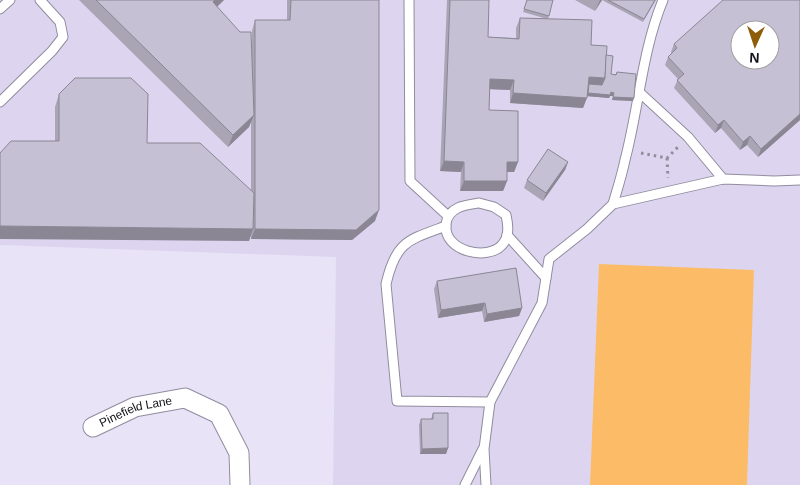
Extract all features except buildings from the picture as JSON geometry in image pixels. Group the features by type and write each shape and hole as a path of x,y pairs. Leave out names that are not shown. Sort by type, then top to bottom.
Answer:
{"street":[{"name":"Pinefield Lane","path":"93,427 134,407 185,398 219,414 240,452 240,485"}],"lane":[{"path":"0,9 10,0"},
{"path":"0,102 52,51 64,36 60,22 40,0"},
{"path":"409,0 410,181 448,216"},
{"path":"486,485 484,447 490,402 542,303 549,259 587,230 613,204 628,150 638,91 656,18 663,0"},
{"path":"638,91 688,137 723,179"},
{"path":"613,204 723,179 800,180"},
{"path":"479,203 494,207 506,214 508,225 507,235 502,245 490,250 472,253 456,246 448,237 446,226 448,216 459,206 479,203"},
{"path":"446,226 412,238 394,257 390,266 386,284 396,401 490,402"},
{"path":"507,235 546,278"},
{"path":"465,485 484,447"}],"path":[{"path":"628,150 667,158 688,137"}],"shaded area":[{"path":"0,0 800,0 800,485 333,485 336,257 0,245"},
{"path":"599,264 754,270 747,485 590,485"}]}
